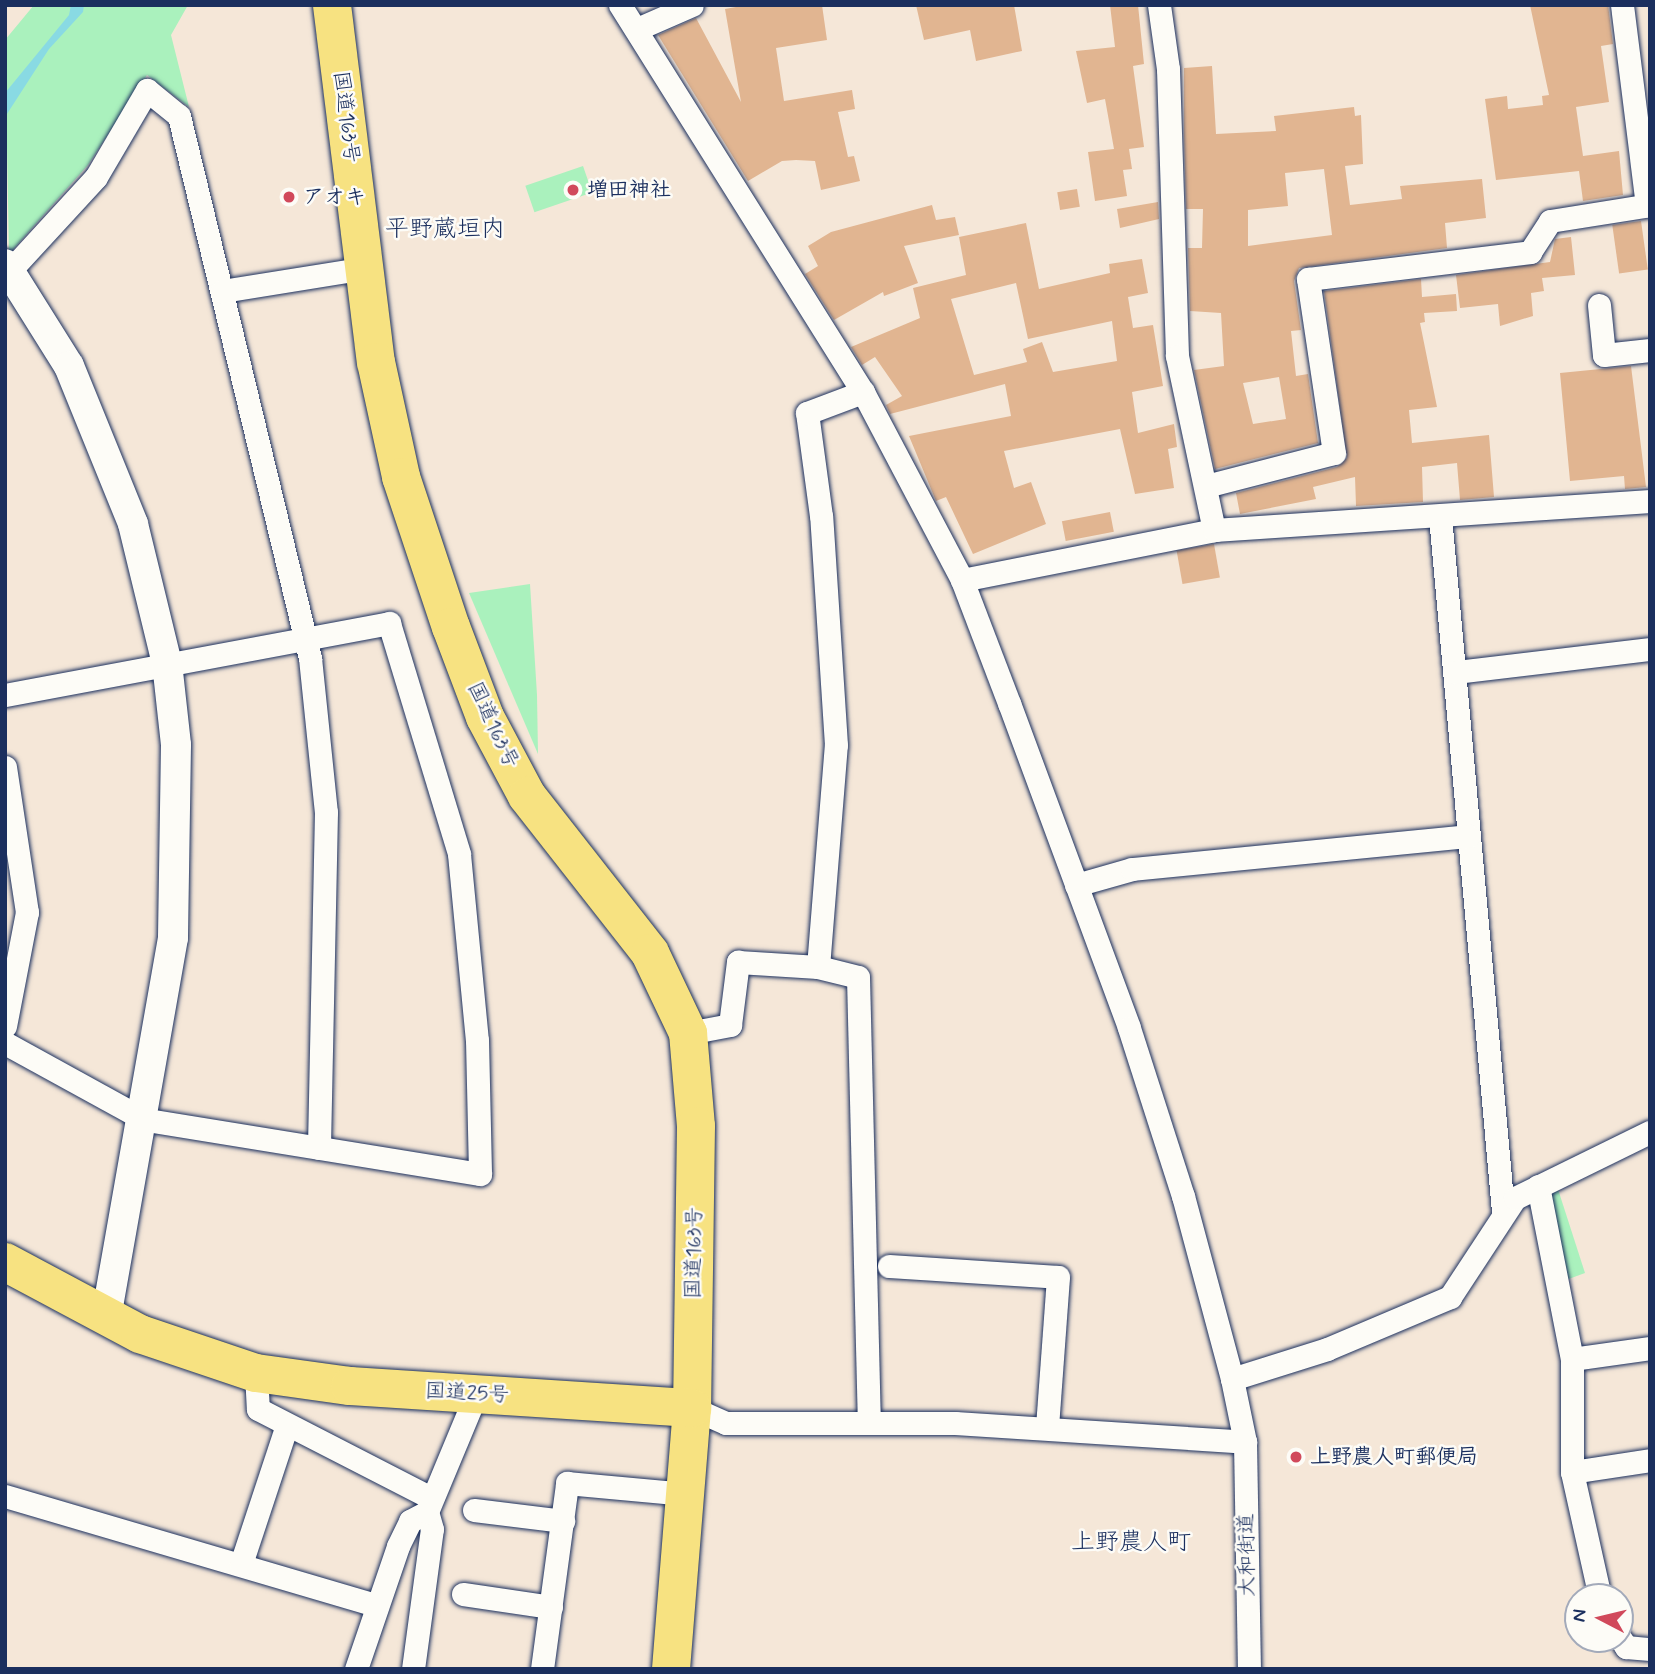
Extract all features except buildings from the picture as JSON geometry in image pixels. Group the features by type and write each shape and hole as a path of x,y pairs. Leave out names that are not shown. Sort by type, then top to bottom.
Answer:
{"highway":[{"name":"国道163号","path":"332,5 376,362 401,477 485,717 527,796 650,953 688,1033 696,1126 692,1408"},
{"name":"国道25号","path":"5,1262 107,1312 140,1334 194,1356 256,1373 476,1394 692,1408"},
{"path":"671,1669 692,1408"}],"street":[{"name":"大和街道","path":"620,5 863,392 962,580 1076,885 1183,1196 1232,1379 1245,1442 1249,1669"},
{"path":"637,29 692,5"},
{"path":"1159,5 1168,69 1178,356 1214,530"},
{"path":"1206,486 1334,453 1308,279 1530,252 1549,221 1648,205 1622,5"},
{"path":"107,1312 145,1120 178,887 176,745 167,663 133,524 84,397 7,270 96,177 147,90 179,116 304,637 326,812 319,1148"},
{"path":"222,291 365,268"},
{"path":"1599,305 1604,355 1650,350"},
{"path":"818,967 836,745 821,516 807,413 863,392"},
{"path":"962,580 1214,530 1650,501"},
{"path":"1440,516 1503,1211"},
{"path":"5,695 389,623 459,854 477,1040 480,1174 145,1120 5,1042"},
{"path":"1456,672 1650,649"},
{"path":"5,1026 27,912 6,779"},
{"path":"1076,885 1132,869 1468,836"},
{"path":"688,1033 730,1026 738,962 818,967 858,977 869,1422"},
{"path":"1232,1379 1327,1349 1450,1297 1503,1211 1538,1186 1650,1132"},
{"path":"1538,1186 1572,1359 1572,1472 1597,1583"},
{"path":"889,1266 1058,1277 1047,1427"},
{"path":"1572,1359 1650,1348"},
{"path":"256,1373 258,1409 429,1505"},
{"path":"356,1669 376,1605 410,1521 429,1505 476,1394"},
{"path":"692,1408 726,1423 869,1422 1047,1427 1245,1442"},
{"path":"241,1564 287,1425"},
{"path":"1572,1472 1650,1460"},
{"path":"542,1669 567,1483 685,1494"},
{"path":"5,1496 376,1605"},
{"path":"413,1669 432,1529 429,1505"},
{"path":"474,1510 563,1521"},
{"path":"463,1594 551,1607"}],"green space":[{"path":"34,5 188,5 171,35 189,107 147,75 88,165 9,254 5,40"},
{"path":"583,166 592,192 534,212 525,186"},
{"path":"530,584 537,695 538,754 469,593"},
{"path":"1556,1183 1585,1273 1566,1280 1548,1195"}],"water":[{"path":"71,5 84,5 83,12 49,49 5,117 5,93 69,15"}],"place":[{"name":"増田神社","path":"573,190"},
{"name":"アオキ","path":"289,197"},
{"name":"上野農人町郵便局","path":"1296,1457"}],"district":[{"name":"平野蔵垣内","path":"445,230"},
{"name":"上野農人町","path":"1131,1543"}]}
